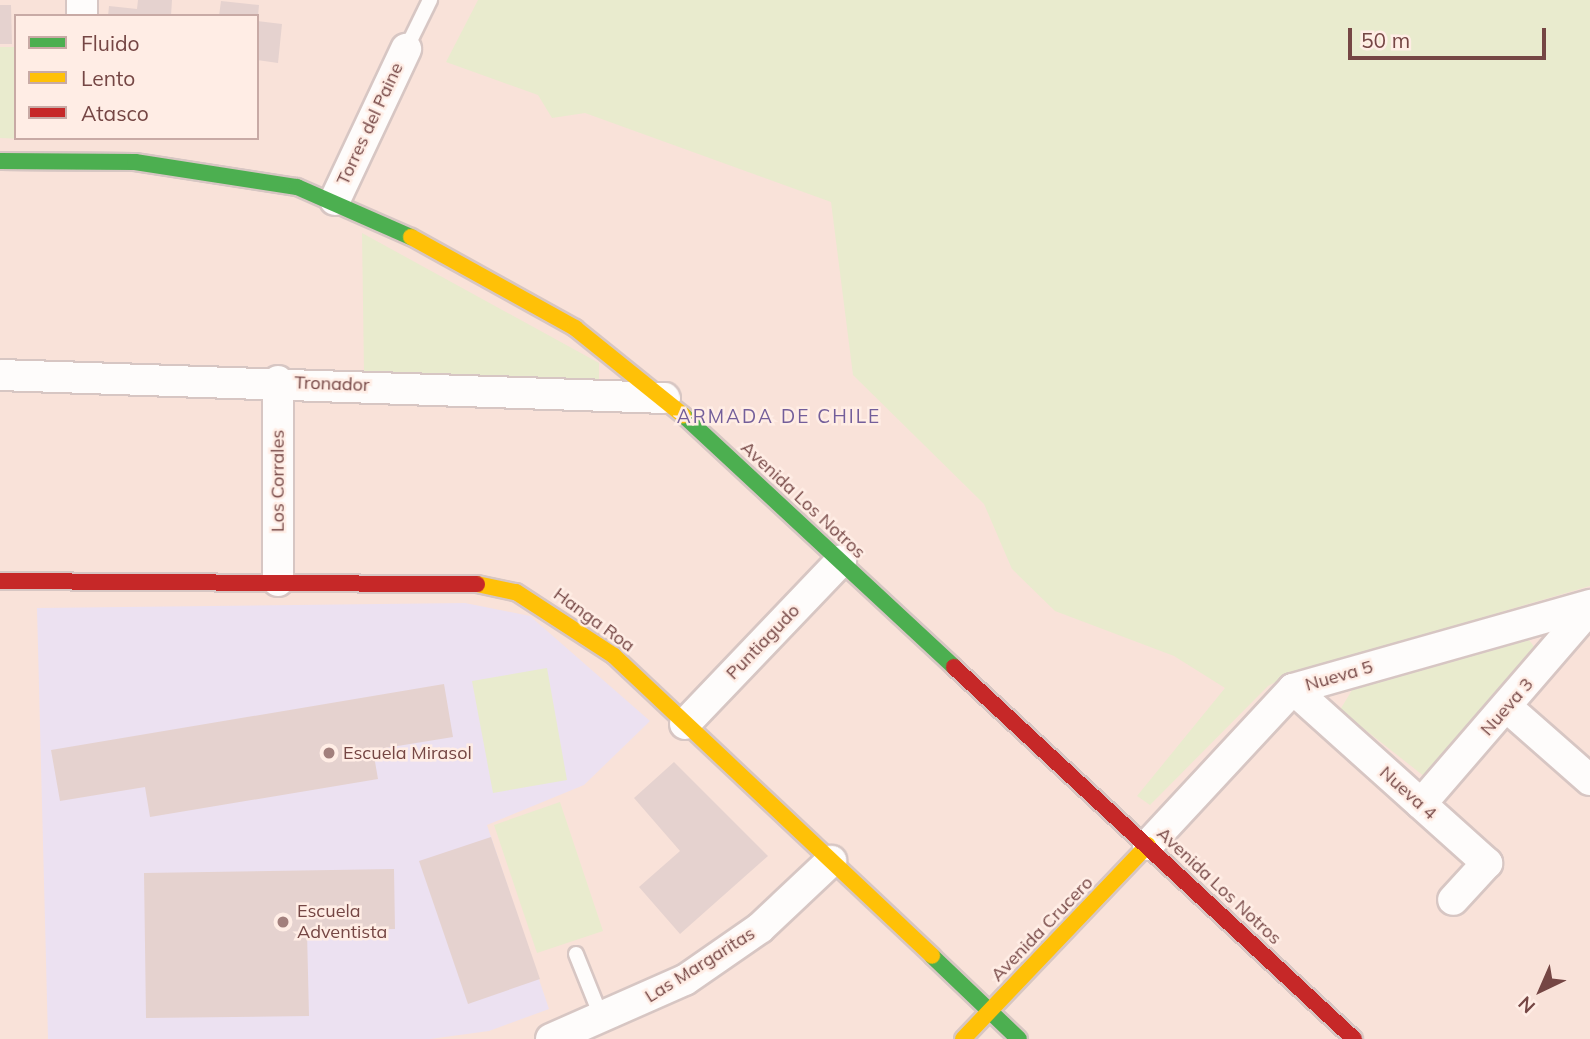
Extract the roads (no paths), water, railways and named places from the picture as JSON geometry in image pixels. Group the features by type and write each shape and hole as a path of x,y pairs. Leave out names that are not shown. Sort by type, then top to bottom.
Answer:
{"main road":[{"name":"Avenida Los Notros","path":"0,161 80,150 230,173 335,200 534,303 606,349 664,398 841,561 1354,1039"},
{"name":"Hanga Roa","path":"0,581 473,583 516,592 614,656 1019,1039"},
{"name":"Avenida Crucero","path":"963,1039 1148,845"}],"street":[{"name":"Torres del Paine","path":"335,200 405,49"},
{"name":"Tronador","path":"0,375 278,382 664,398"},
{"name":"Los Corrales","path":"278,382 278,581"},
{"name":"Puntiagudo","path":"685,724 841,561"},
{"name":"Nueva 5","path":"1148,845 1293,689 1590,606"},
{"name":"Nueva 3","path":"1421,804 1508,708 1590,606"},
{"name":"Nueva 4","path":"1293,689 1487,863 1453,900"},
{"path":"1508,708 1590,780"},
{"name":"Las Margaritas","path":"551,1039 603,1021 723,955 831,861"}],"lane":[{"path":"405,49 430,0"},
{"path":"576,954 603,1021"}],"place":[{"name":"Escuela Mirasol","path":"329,753"},
{"name":"Escuela Adventista","path":"283,922"}],"district":[{"name":"ARMADA DE CHILE","path":"779,417"}]}
